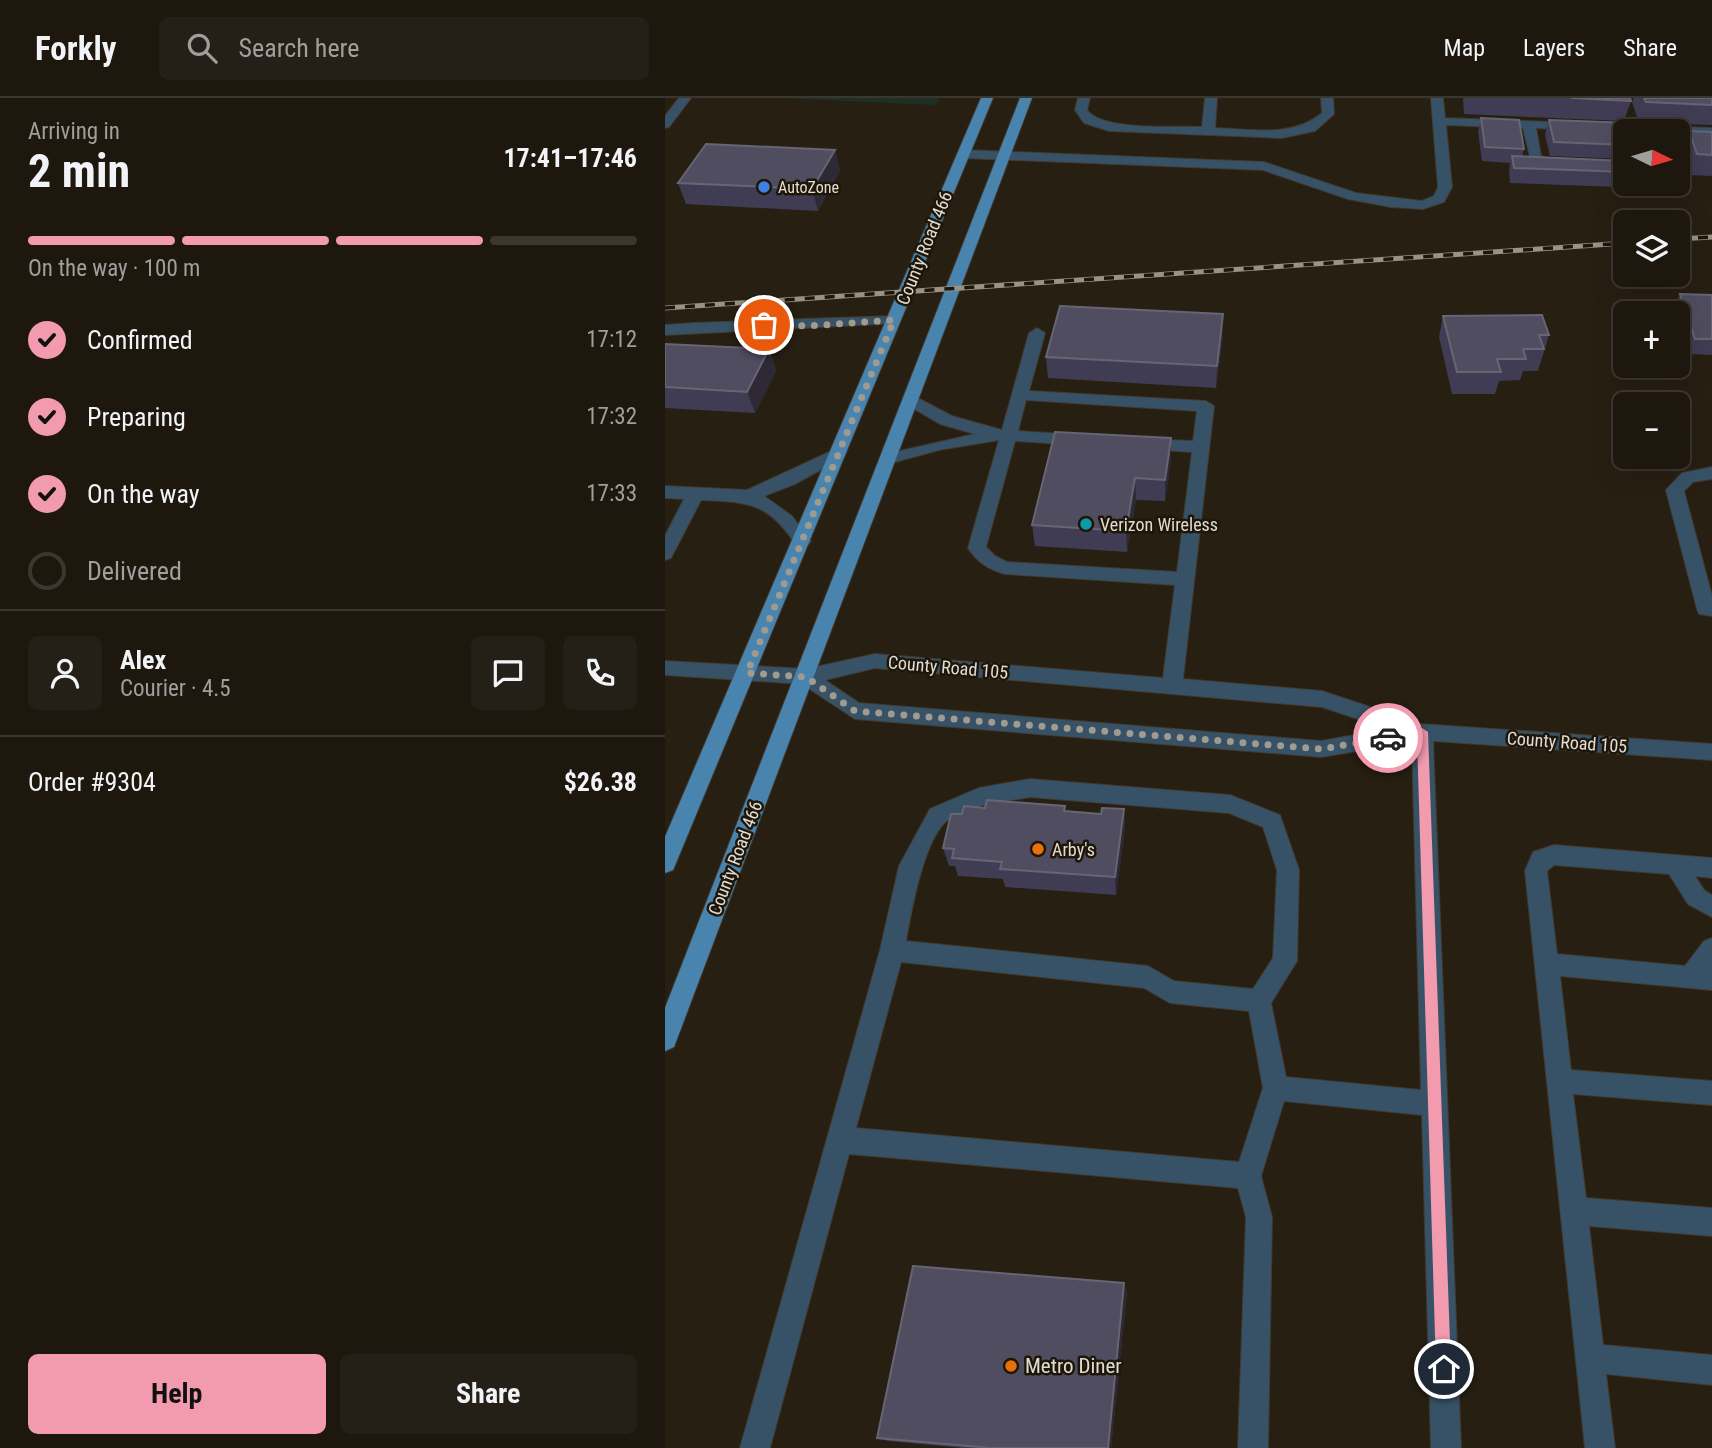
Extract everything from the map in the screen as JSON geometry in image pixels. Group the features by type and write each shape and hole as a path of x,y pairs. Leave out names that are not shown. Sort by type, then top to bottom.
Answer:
{"main road":[{"name":"County Road 466","path":"665,863 987,98"},
{"name":"County Road 466","path":"668,1025 806,677 1026,98"}],"street":[{"path":"665,124 685,98"},
{"path":"1084,98 1081,110 1088,120 1109,128 1282,134 1311,128 1328,114 1327,98"},
{"path":"1208,131 1211,98"},
{"path":"964,154 1264,166 1353,196 1423,205 1439,199 1444,187 1437,98"},
{"path":"1439,121 1584,127"},
{"path":"1529,125 1535,158 1545,163 1572,164"},
{"path":"1691,132 1712,132"},
{"path":"665,330 720,324 809,326 894,320"},
{"path":"1037,333 1020,395 1003,436 977,548 989,561 1005,568 1185,579"},
{"path":"1020,395 1206,406 1172,686"},
{"path":"910,400 946,420 1003,436"},
{"path":"888,459 938,446 1003,436 1201,447"},
{"path":"749,496 816,467 838,453"},
{"path":"1709,609 1675,490 1688,477 1712,473"},
{"path":"665,492 749,496 776,509 792,524 802,541"},
{"path":"665,554 695,494"},
{"name":"County Road 105","path":"806,677 875,661 1322,699 1422,732"},
{"path":"665,668 806,677"},
{"name":"County Road 105","path":"806,677 855,711 1321,749 1422,732 1712,752"},
{"path":"1422,732 1446,1448"},
{"path":"755,1448 892,950 910,866 938,815 979,797 1030,788 1230,804 1272,821 1288,870 1285,961 1259,1001 1276,1088 1248,1176 1259,1217 1253,1448"},
{"path":"1600,1448 1536,872 1541,859 1554,855 1712,868"},
{"path":"1675,865 1696,897 1712,907"},
{"path":"1546,964 1701,978 1712,949"},
{"path":"892,950 1148,977 1170,992 1259,1001"},
{"path":"1559,1081 1712,1093"},
{"path":"1276,1088 1435,1104"},
{"path":"839,1140 1248,1176"},
{"path":"1574,1211 1712,1222"},
{"path":"1590,1358 1712,1370"}],"green space":[{"path":"780,98 939,98 936,105"}],"building":[{"path":"1571,98 1630,98 1631,101"},
{"path":"1644,98 1712,98 1712,105 1646,102"},
{"path":"1481,118 1519,120 1524,149 1485,147"},
{"path":"1549,120 1613,122 1613,144 1554,142"},
{"path":"1691,131 1712,132 1712,155 1697,154"},
{"path":"706,144 835,150 812,189 678,183"},
{"path":"1512,156 1613,160 1613,172 1514,168"},
{"path":"1680,294 1712,295 1712,339 1695,339 1690,324 1690,301 1682,301"},
{"path":"1060,306 1223,314 1217,366 1046,357"},
{"path":"1542,315 1549,335 1539,335 1544,349 1523,349 1526,359 1497,359 1501,372 1457,372 1443,316"},
{"path":"665,344 769,349 747,392 665,387"},
{"name":"Verizon Wireless","path":"1055,432 1171,438 1165,480 1135,478 1126,531 1032,525"},
{"name":"Arby's","path":"987,800 1065,806 1064,811 1101,814 1102,808 1124,809 1115,877 1000,869 1002,862 952,858 954,849 943,848 951,814 962,814 964,806 985,808"},
{"name":"Metro Diner","path":"913,1266 1124,1283 1108,1448 991,1448 877,1438"}],"railway":[{"path":"1690,238 1712,237"},
{"path":"665,308 1613,244"}],"way so far":[{"path":"764,325 809,326 894,320 747,673 806,677 855,711 1321,749 1388,738"}],"place":[{"name":"AutoZone","path":"764,187"},
{"name":"Verizon Wireless","path":"1086,524"},
{"name":"Arby's","path":"1038,849"},
{"name":"Metro Diner","path":"1011,1366"}],"route":[{"path":"1388,738 1422,732 1444,1369"}]}
